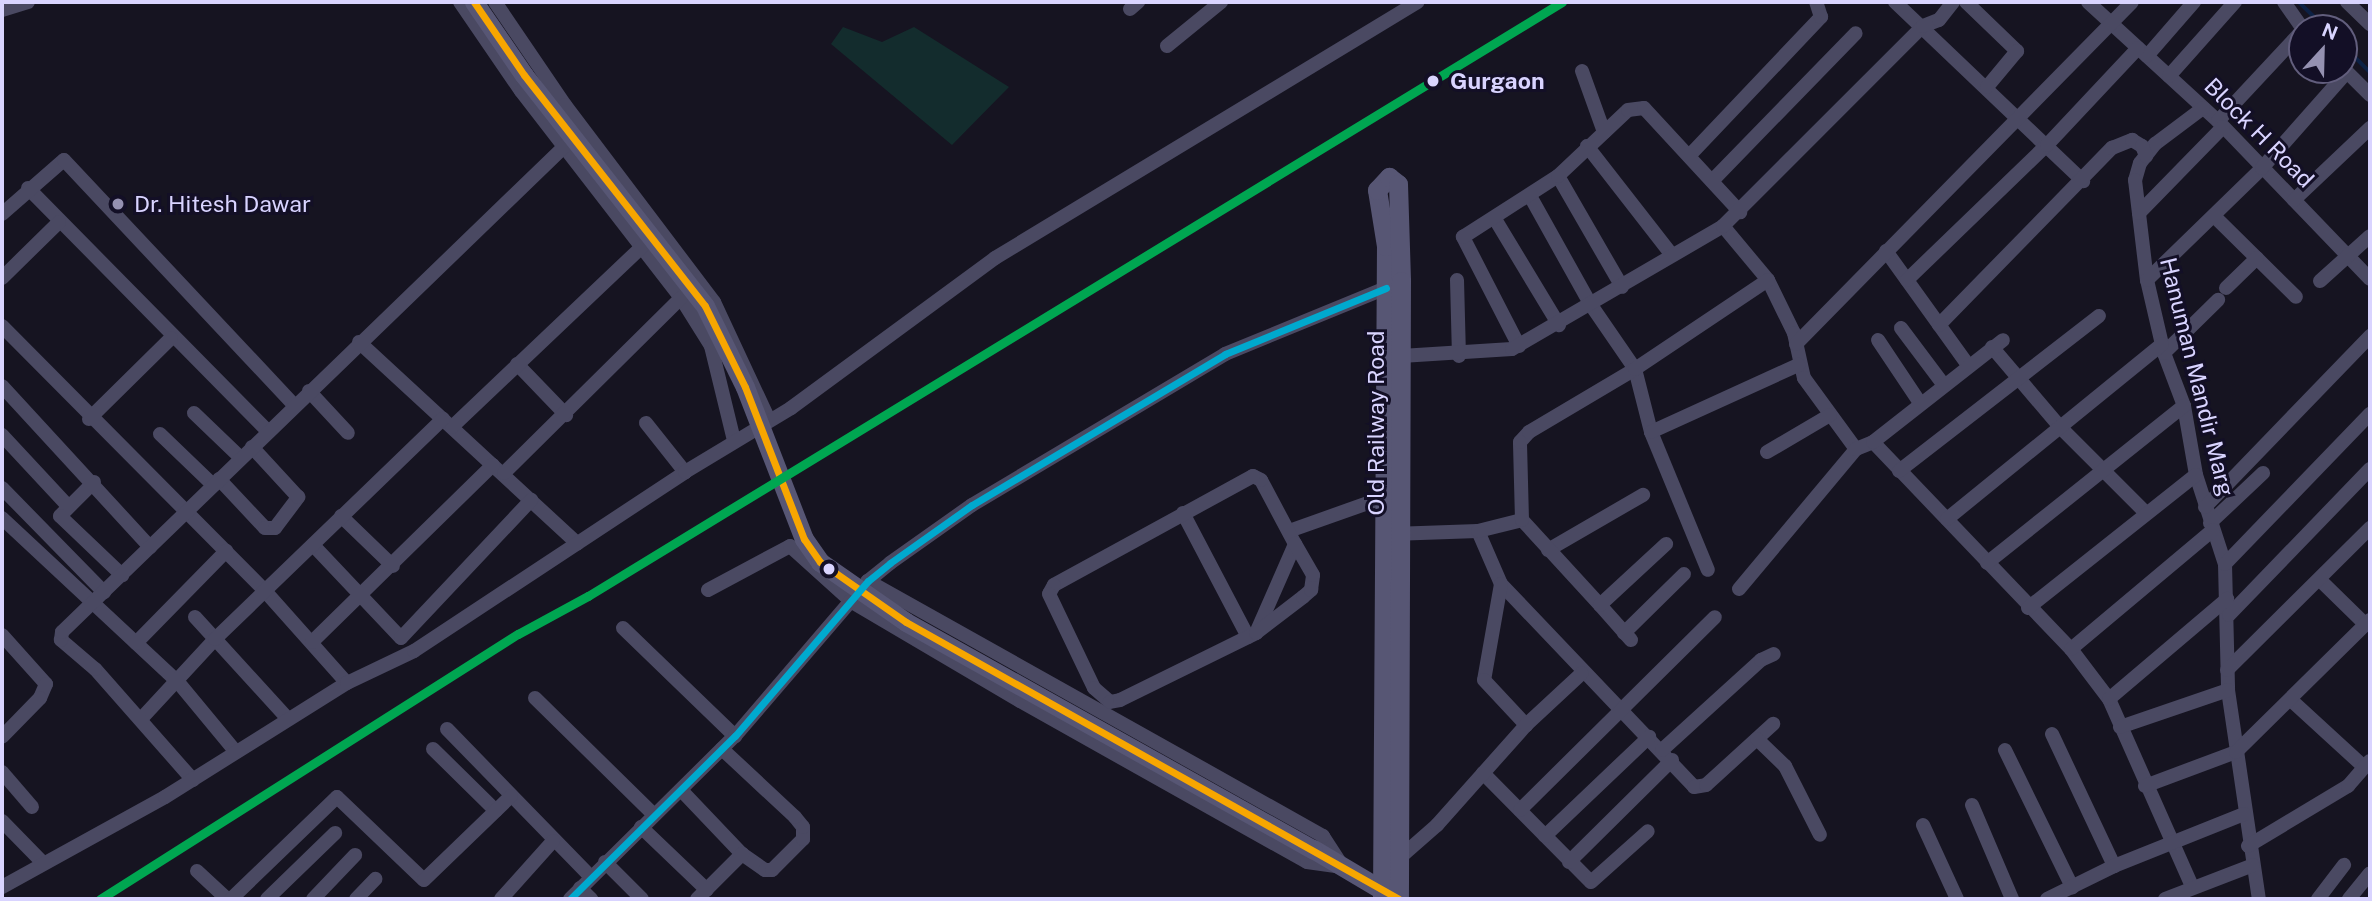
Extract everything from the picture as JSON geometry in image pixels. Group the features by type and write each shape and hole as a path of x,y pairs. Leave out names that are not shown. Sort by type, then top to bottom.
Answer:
{"street":[{"path":"2,10 28,2"},
{"path":"460,2 681,298 711,346 734,440"},
{"path":"474,2 524,75 705,306 736,364 804,539 820,562 906,622 1313,849 1390,897"},
{"path":"495,2 714,302 769,420"},
{"path":"1167,46 1221,2"},
{"path":"2,887 193,780 346,683 414,651 734,440 769,420 995,258 1417,2"},
{"path":"1689,156 1821,17 1816,2"},
{"path":"1895,2 2083,181"},
{"path":"1402,356 1459,356 1502,352 1519,346 1559,325 1723,226 1740,212 1923,26 1939,20 1953,2"},
{"path":"1966,2 2017,51 1987,87"},
{"name":"Block H Road","path":"2088,2 2220,124 2370,279"},
{"path":"1796,344 1838,306 1886,251 2016,115 2132,2"},
{"path":"1907,280 2193,2"},
{"path":"2169,76 2235,2"},
{"path":"2347,2 2370,24"},
{"path":"1712,181 1856,33"},
{"path":"2139,213 2288,45"},
{"path":"1581,71 1604,132"},
{"path":"2147,280 2262,168 2335,84"},
{"path":"1519,346 1463,237 1530,197 1558,176 1587,146 1638,106 1740,212"},
{"path":"1939,325 2119,142 2138,142 2146,156 2203,108"},
{"path":"2294,200 2370,128"},
{"path":"193,780 141,719 61,640 62,632 359,342 565,146"},
{"path":"1587,146 1672,255"},
{"name":"Hanuman Mandir Marg","path":"2146,156 2135,180 2147,280 2163,348 2184,406 2196,475 2225,564 2229,615 2228,690 2248,846 2259,899"},
{"path":"2,214 28,188 64,160 294,405"},
{"path":"1558,176 1622,287"},
{"name":"Old Railway Road","path":"1390,897 1392,534 1402,356 1398,184 1389,177 1377,190 1386,246 1385,497 1392,534"},
{"path":"610,204 626,183"},
{"path":"28,188 171,338 268,431"},
{"path":"1530,197 1591,305 1635,369 1651,432 1708,570"},
{"path":"2214,216 2296,297"},
{"path":"1495,219 1559,325"},
{"path":"2,278 59,222"},
{"path":"1723,226 1768,280 1796,344 1798,365 1856,449"},
{"path":"2320,281 2351,257 2370,236"},
{"path":"141,719 215,639 341,516 517,364 643,246"},
{"path":"1886,251 1968,365"},
{"path":"1947,519 2060,426 2163,348 2257,258"},
{"path":"1457,280 1459,356"},
{"path":"1684,574 1628,637 1522,520 1520,442 1529,432 1635,369 1768,280"},
{"path":"570,899 735,736 869,581 972,505 1225,354 1386,288"},
{"path":"312,642 499,469 566,415 681,298"},
{"path":"1899,471 2099,317"},
{"path":"2,326 89,419 265,591 346,683"},
{"path":"1901,328 1943,384"},
{"path":"2205,507 2370,336"},
{"path":"89,419 171,338"},
{"path":"1878,340 1920,403"},
{"path":"359,342 577,544"},
{"path":"1739,589 1856,449 1873,442 1943,384 1997,344 2020,379 2060,426 2146,513"},
{"path":"517,364 566,415"},
{"path":"1651,432 1798,365"},
{"path":"2,386 94,482 150,547"},
{"path":"309,391 348,433"},
{"path":"1987,563 2184,406"},
{"path":"194,413 241,458"},
{"path":"2225,564 2370,414"},
{"path":"1767,452 1830,415"},
{"path":"646,422 685,472"},
{"path":"2,435 68,506"},
{"path":"160,435 265,528 275,528 298,497 252,447"},
{"path":"1873,442 2028,608 2071,649 2109,699 2145,786 2192,886"},
{"path":"2229,615 2370,469"},
{"path":"2071,649 2211,526 2263,473"},
{"path":"2028,608 2196,475"},
{"path":"1253,476 1261,480 1313,575 1311,590 1252,635 1110,702 1094,688 1048,594 1054,585 1183,513 1253,476"},
{"path":"94,482 68,506 62,519 122,575"},
{"path":"2,488 104,592"},
{"path":"1548,550 1643,495"},
{"path":"1252,635 1292,538 1385,497"},
{"path":"401,638 531,500"},
{"path":"1183,513 1252,635"},
{"path":"341,516 393,566"},
{"path":"2,518 178,682 235,751"},
{"path":"1392,534 1478,531 1522,520"},
{"path":"2227,670 2321,581 2370,528"},
{"path":"1478,531 1501,584 1582,673 1667,755 1689,782 1700,787 1773,723"},
{"path":"1600,605 1666,544"},
{"path":"313,545 414,651"},
{"path":"708,590 790,546 852,602 1307,862 1343,867"},
{"path":"136,643 226,551"},
{"path":"869,581 1323,836 1343,867"},
{"path":"2145,786 2236,752 2368,622 2321,581"},
{"path":"1501,584 1485,680 1526,725"},
{"path":"2109,699 2227,599"},
{"path":"195,617 288,719"},
{"path":"1520,810 1715,617"},
{"path":"622,628 735,736"},
{"path":"2,635 46,684 40,698 2,737"},
{"path":"1569,862 1667,755 1761,660 1774,654"},
{"path":"1389,863 1437,825 1526,725 1582,673"},
{"path":"2120,727 2228,690"},
{"path":"535,698 654,815"},
{"path":"2248,846 2348,786 2367,764 2291,700"},
{"path":"447,729 553,841 591,877"},
{"path":"2052,734 2114,866"},
{"path":"1545,836 1648,737"},
{"path":"1757,739 1785,766 1820,835"},
{"path":"433,749 496,811"},
{"path":"681,790 742,854 765,870 772,870 806,833 795,817 722,749"},
{"path":"2005,750 2071,887"},
{"path":"2,772 32,807"},
{"path":"1483,773 1586,880 1597,881 1648,831"},
{"path":"197,871 229,899 337,797 424,880 511,796"},
{"path":"1972,805 2012,899"},
{"path":"2047,899 2114,866 2244,814"},
{"path":"2,821 43,863"},
{"path":"1923,825 1957,899"},
{"path":"641,827 702,895 742,854"},
{"path":"267,899 335,833"},
{"path":"501,899 553,841"},
{"path":"313,899 355,855"},
{"path":"605,862 642,899"},
{"path":"2165,899 2192,886 2253,865"},
{"path":"2318,899 2344,865"},
{"path":"2349,899 2370,873"},
{"path":"356,899 376,879"},
{"path":"580,888 591,899"}],"green space":[{"path":"843,27 882,42 914,27 1009,87 952,145 831,44"}],"waterway":[{"path":"2299,2 2311,14"},
{"path":"2358,60 2370,72"}],"transit line":[{"path":"474,2 524,75 705,306 745,387 804,539 820,562 906,622 1399,899"},
{"path":"100,899 518,634 588,596 1562,2"},
{"path":"570,899 735,736 868,581 890,563 972,505 1225,354 1386,288"}],"place":[{"name":"Gurgaon","path":"1433,81"},
{"name":"Dr. Hitesh Dawar","path":"118,204"}]}
